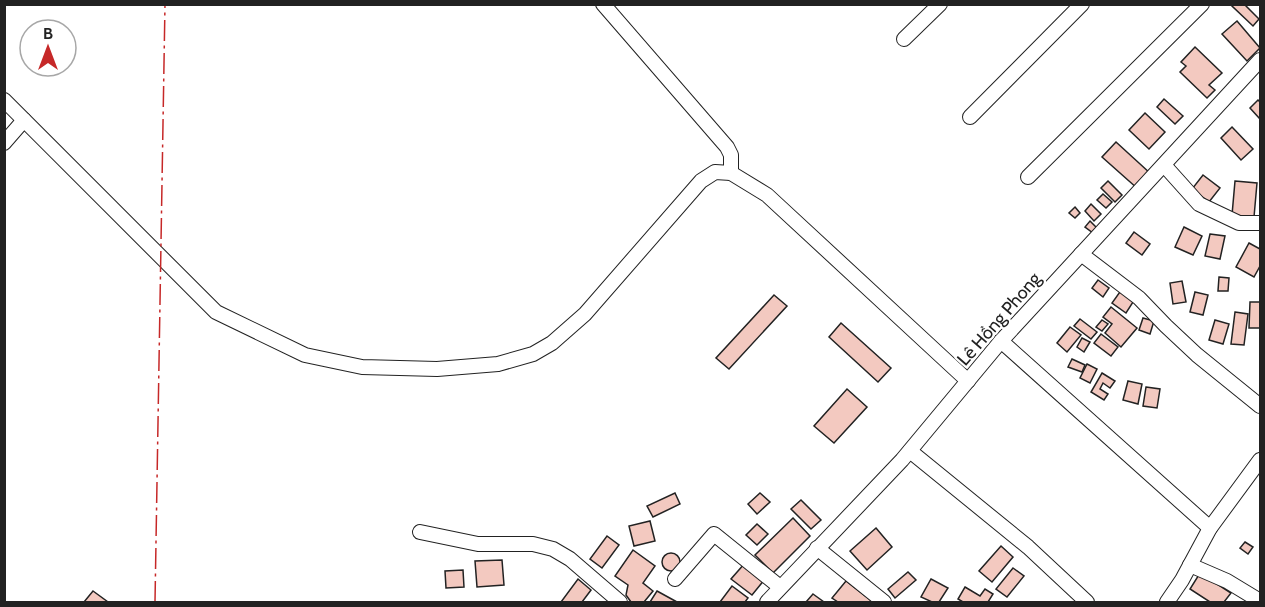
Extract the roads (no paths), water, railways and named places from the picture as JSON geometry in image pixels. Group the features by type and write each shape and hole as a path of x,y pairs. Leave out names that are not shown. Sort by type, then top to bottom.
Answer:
{"street":[{"path":"603,4 727,147 731,155 731,173"},
{"path":"904,39 940,4"},
{"path":"970,117 1082,4"},
{"path":"1028,177 1202,4"},
{"name":"Lê Hồng Phong","path":"766,603 910,451 1002,341 1260,60"},
{"path":"4,100 216,312 305,355 362,367 437,369 498,364 533,354 552,343 585,314 701,181 715,172 731,173 767,195 968,381"},
{"path":"4,143 24,120"},
{"path":"1164,165 1199,204 1239,223 1260,223"},
{"path":"1081,254 1139,298 1197,355 1259,402"},
{"path":"1002,341 1210,528"},
{"path":"910,451 1028,548 1087,603"},
{"path":"1167,603 1210,528 1260,460"},
{"path":"420,532 478,544 533,544 553,549 570,559 620,603"},
{"path":"675,579 714,534 780,587"},
{"path":"817,548 884,603"},
{"path":"1190,565 1227,581 1260,601"}]}
